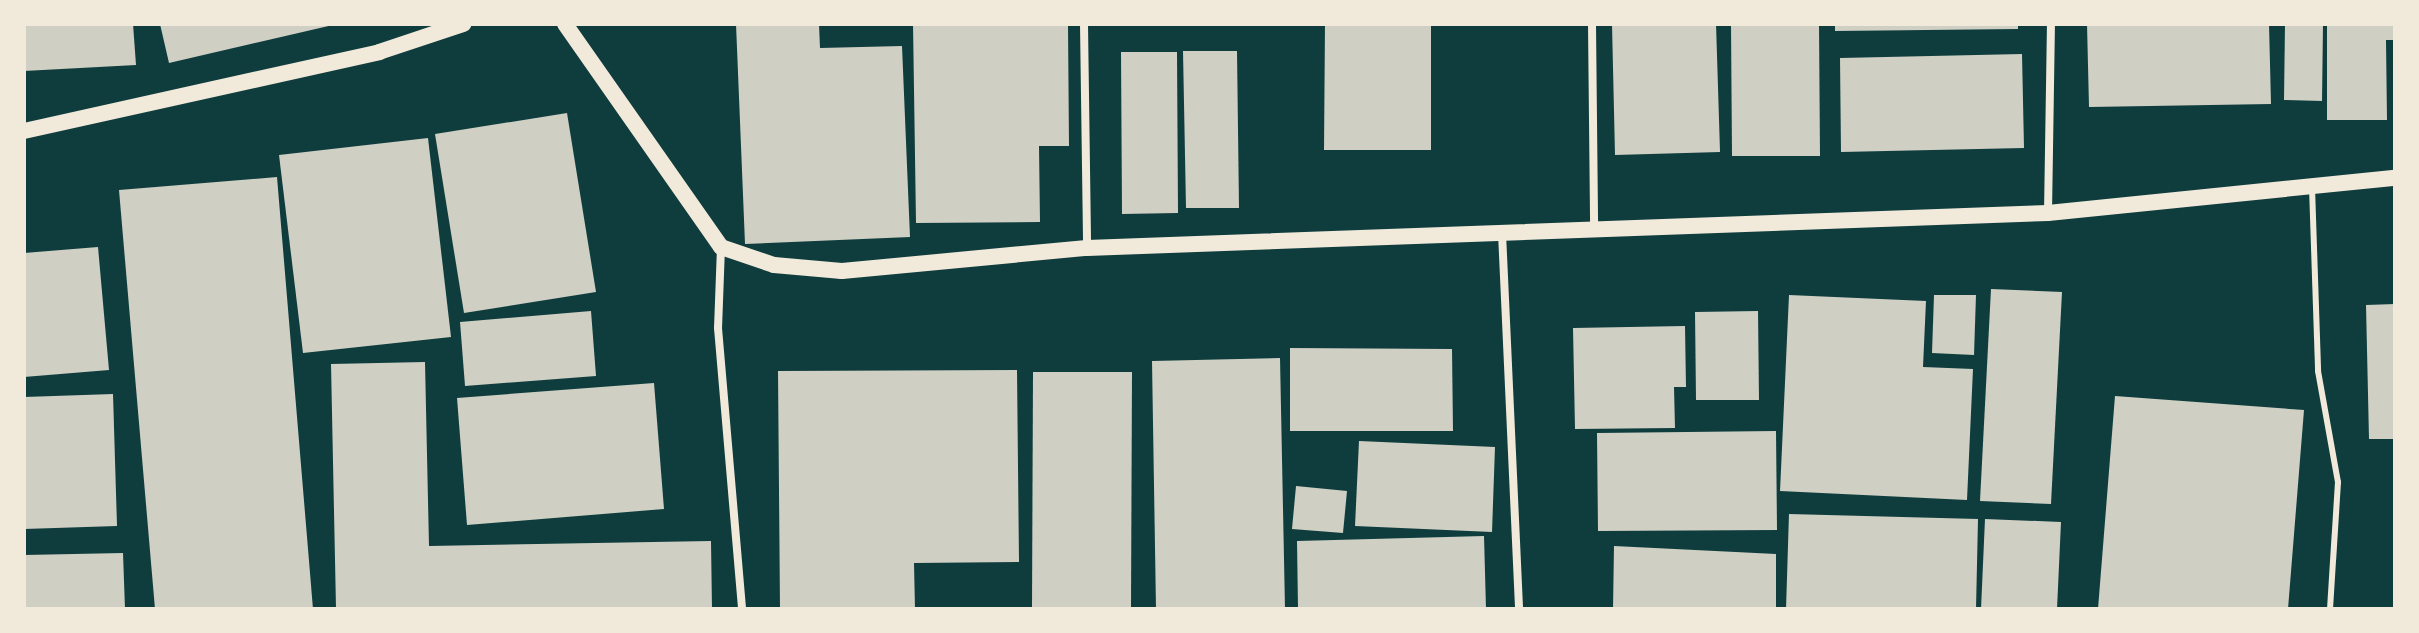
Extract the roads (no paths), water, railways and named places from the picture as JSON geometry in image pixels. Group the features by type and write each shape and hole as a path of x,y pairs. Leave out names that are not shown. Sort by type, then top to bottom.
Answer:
{"main road":[{"path":"24,131 379,52 463,24"},
{"path":"565,24 721,247 774,265 842,271 1087,248 1502,229 2048,213 2395,178"}],"street":[{"path":"1084,24 1087,248"},
{"path":"1592,24 1594,228"},
{"path":"2048,213 2051,24"},
{"path":"1502,229 1519,609"},
{"path":"721,247 718,328 742,609"}],"lane":[{"path":"2312,187 2318,371 2338,482 2330,609"}]}
